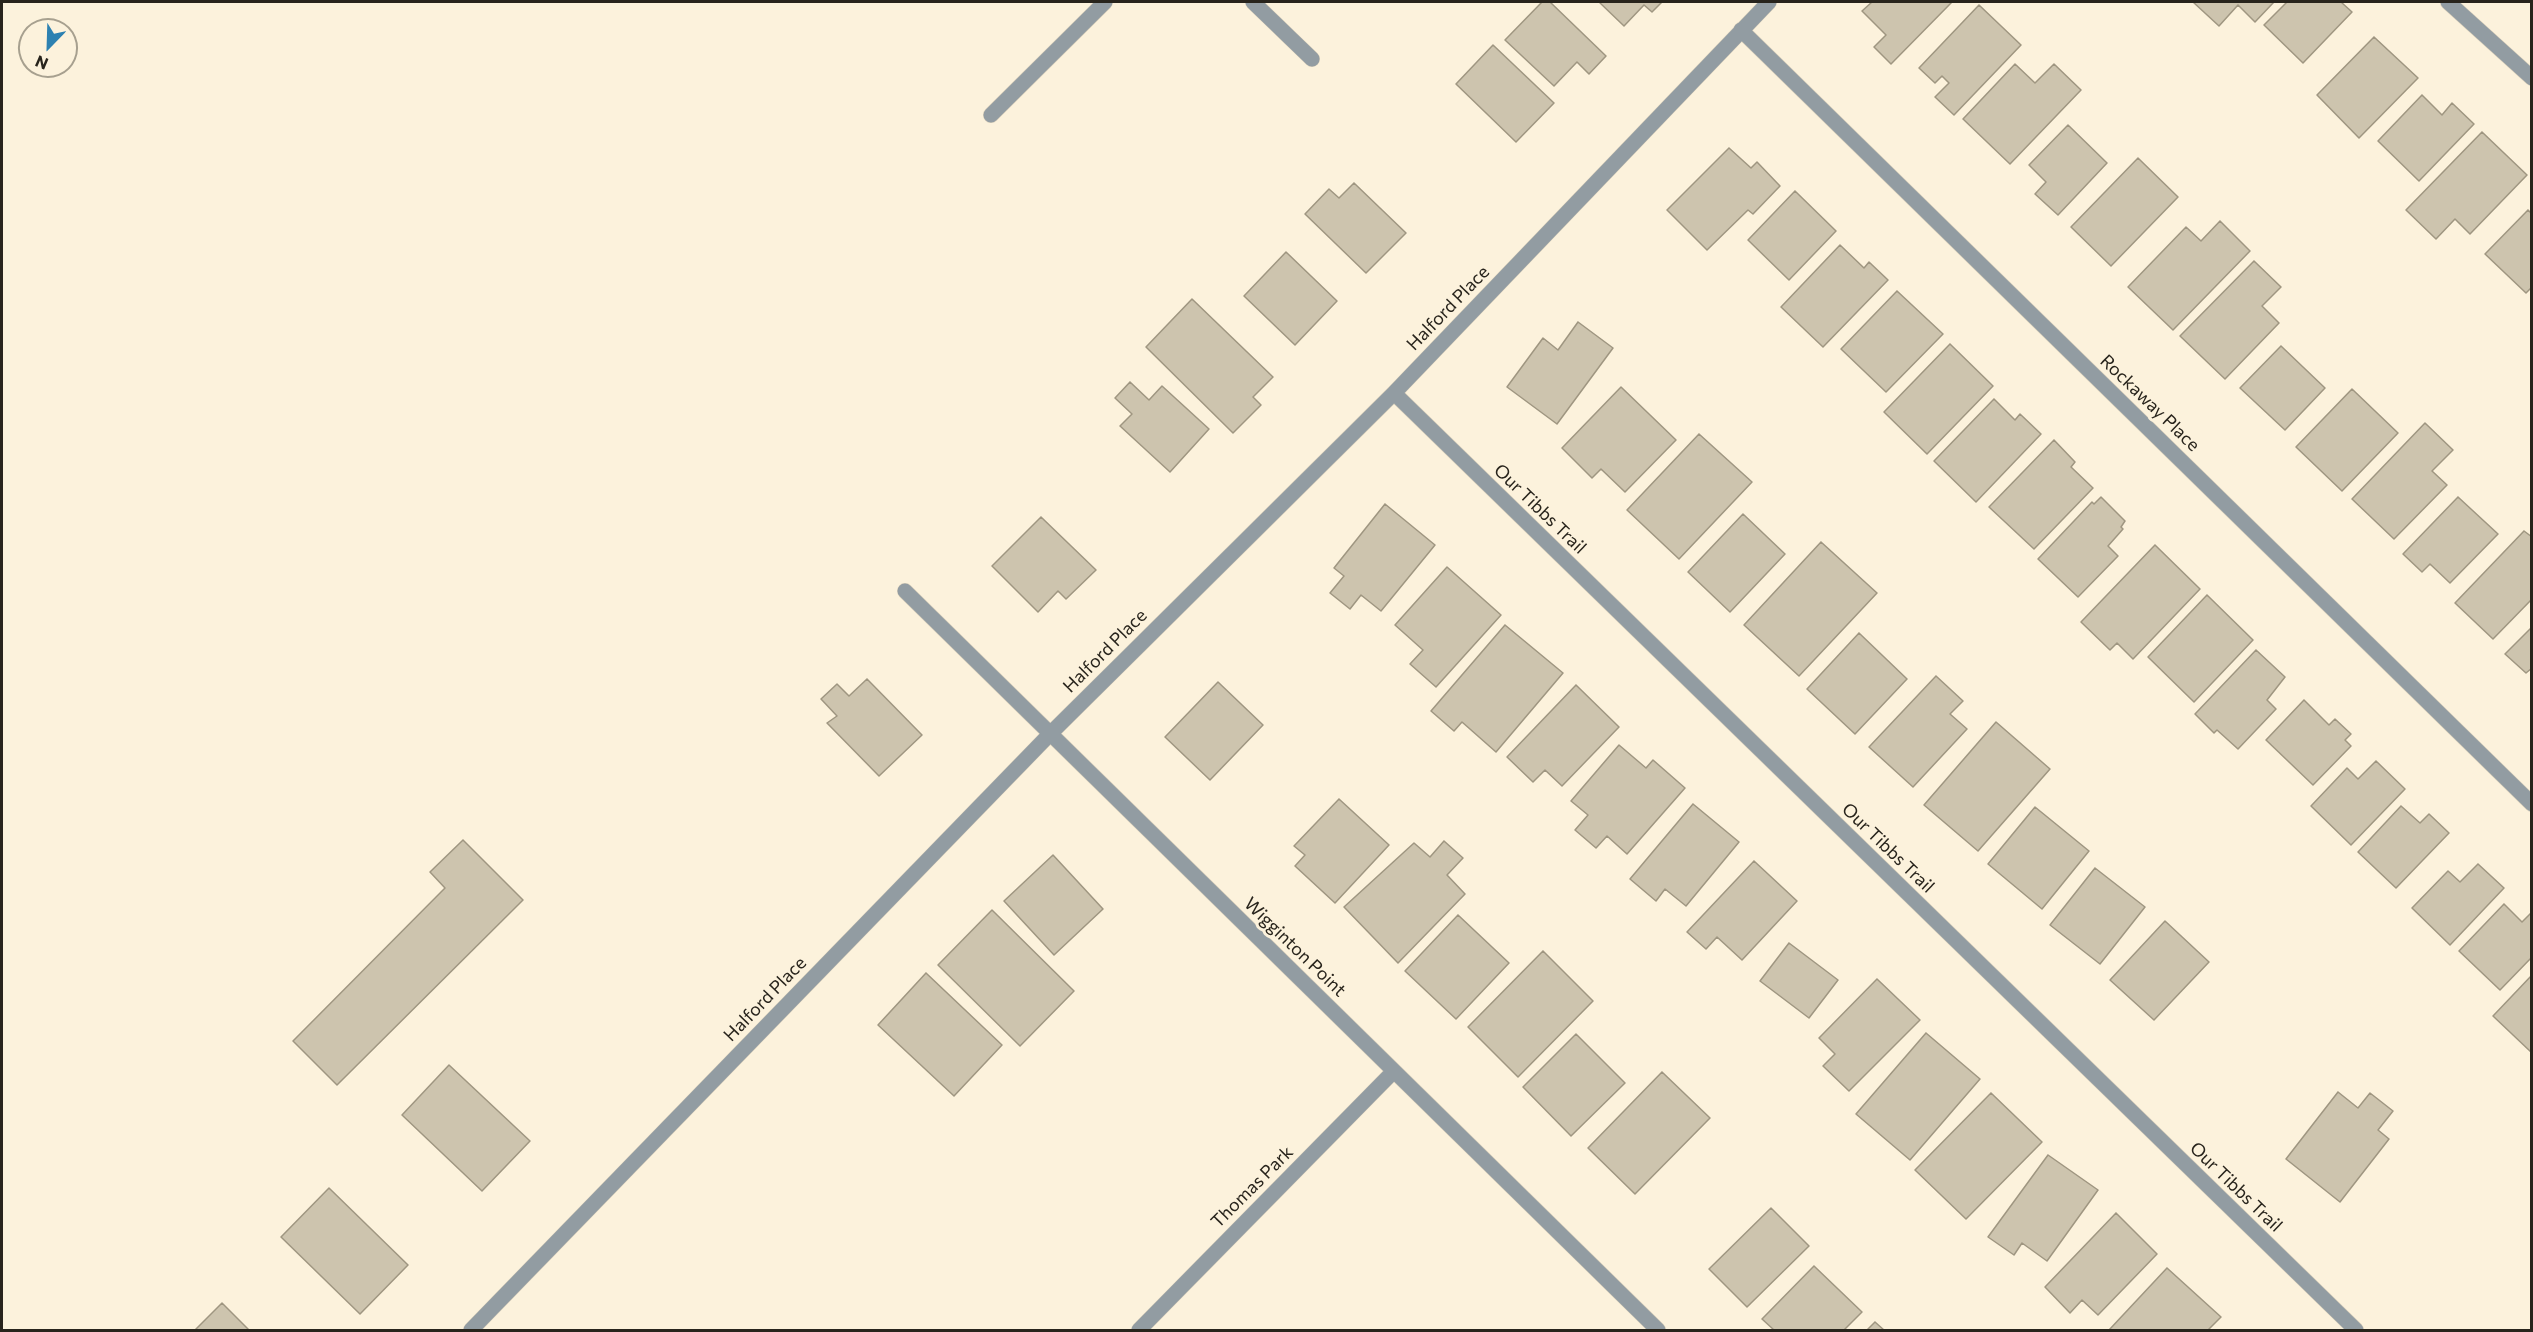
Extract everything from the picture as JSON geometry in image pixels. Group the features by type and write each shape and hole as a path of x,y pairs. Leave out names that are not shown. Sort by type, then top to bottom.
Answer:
{"street":[{"path":"991,115 1105,2"},
{"path":"1253,2 1312,59"},
{"name":"Halford Place","path":"471,1330 1050,734 1394,393 1769,2"},
{"path":"2448,2 2532,78"},
{"name":"Rockaway Place","path":"1741,30 2532,804"},
{"name":"Our Tibbs Trail","path":"1394,393 2356,1330"},
{"name":"Wigginton Point","path":"905,591 1658,1330"},
{"name":"Thomas Park","path":"1139,1330 1394,1071"}],"building":[{"path":"1542,2 1550,2 1606,56 1589,74 1577,62 1554,86 1505,40"},
{"path":"1599,2 1662,2 1652,12 1644,5 1624,26"},
{"path":"1872,2 1952,2 1891,64 1874,47 1886,35 1862,11"},
{"path":"2193,2 2274,2 2255,22 2238,5 2219,26"},
{"path":"2287,2 2341,2 2352,12 2303,63 2264,25"},
{"path":"1979,5 2021,45 1954,115 1935,97 1949,83 1942,76 1935,83 1919,68"},
{"path":"2374,37 2418,78 2359,138 2317,95"},
{"path":"1493,45 1554,103 1516,142 1456,84"},
{"path":"2015,64 2035,83 2054,64 2081,90 2010,164 1963,119"},
{"path":"2422,95 2442,115 2452,103 2474,124 2419,181 2378,141"},
{"path":"2068,125 2107,163 2058,215 2035,194 2046,182 2029,165"},
{"path":"2482,132 2527,175 2470,234 2455,219 2436,239 2406,210"},
{"path":"1729,148 1751,168 1757,162 1780,186 1753,214 1748,210 1707,250 1667,210"},
{"path":"2138,158 2178,197 2111,266 2071,227"},
{"path":"1354,183 1406,233 1366,273 1305,214 1329,189 1339,198"},
{"path":"1795,191 1836,231 1789,280 1748,240"},
{"path":"2528,210 2532,214 2532,287 2526,293 2485,254"},
{"path":"2220,221 2250,251 2173,330 2128,287 2186,227 2201,241"},
{"path":"1840,245 1864,268 1869,262 1888,280 1823,347 1781,307"},
{"path":"1286,252 1337,301 1295,345 1244,296"},
{"path":"2254,261 2281,287 2262,306 2279,323 2225,379 2180,336"},
{"path":"1897,291 1943,334 1886,392 1841,349"},
{"path":"1192,299 1273,377 1253,397 1261,405 1233,433 1146,347"},
{"path":"1578,322 1613,348 1557,424 1507,387 1543,338 1558,350"},
{"path":"1950,344 1993,386 1927,454 1884,412"},
{"path":"2281,346 2325,388 2285,430 2240,388"},
{"path":"1130,382 1149,400 1162,386 1209,429 1170,472 1120,426 1132,414 1115,398"},
{"path":"1621,387 1676,440 1625,492 1601,469 1592,478 1562,448"},
{"path":"2352,389 2398,433 2342,491 2296,447"},
{"path":"1994,399 2015,420 2020,414 2041,434 1976,502 1934,461"},
{"path":"2425,423 2453,450 2432,471 2447,485 2394,539 2352,499"},
{"path":"1699,434 1752,482 1679,559 1627,510"},
{"path":"2054,440 2075,462 2071,467 2093,488 2034,549 1989,507"},
{"path":"2101,497 2125,521 2121,527 2123,529 2108,546 2118,556 2078,597 2038,559 2092,502 2094,504"},
{"path":"2458,497 2498,534 2450,583 2430,564 2422,572 2403,554"},
{"path":"1385,504 1435,545 1381,611 1361,595 1350,609 1330,593 1344,576 1334,568"},
{"path":"1743,514 1785,554 1730,612 1688,572"},
{"path":"1041,517 1096,570 1066,599 1058,591 1038,612 992,566"},
{"path":"2524,531 2532,537 2532,599 2493,639 2455,603"},
{"path":"1821,542 1877,593 1799,676 1744,625"},
{"path":"2155,545 2200,589 2133,659 2117,643 2110,650 2081,622"},
{"path":"1447,567 1501,615 1436,687 1410,664 1423,650 1395,625"},
{"path":"2207,595 2253,640 2194,702 2148,657"},
{"path":"1505,625 1563,673 1496,752 1462,722 1454,731 1431,711"},
{"path":"2532,627 2532,668 2526,673 2505,654"},
{"path":"1859,633 1907,679 1855,734 1807,689"},
{"path":"2256,650 2285,677 2267,700 2276,709 2238,749 2217,730 2214,733 2195,714"},
{"path":"1936,676 1963,701 1950,714 1967,729 1913,787 1869,747"},
{"path":"867,679 922,735 879,776 827,723 837,716 821,699 837,684 849,696"},
{"path":"1218,682 1263,725 1210,780 1165,737"},
{"path":"1576,685 1619,727 1562,786 1545,770 1533,782 1507,757"},
{"path":"2304,700 2329,725 2335,719 2351,734 2345,740 2351,746 2313,785 2266,740"},
{"path":"1996,722 2050,769 1978,851 1924,805"},
{"path":"1619,745 1646,768 1653,760 1685,788 1627,854 1607,836 1596,848 1575,830 1588,815 1571,801"},
{"path":"2376,761 2405,789 2351,845 2311,806 2347,768 2358,779"},
{"path":"1339,799 1389,845 1335,903 1295,866 1305,855 1294,846"},
{"path":"1693,804 1739,842 1686,906 1665,889 1656,901 1630,879"},
{"path":"2401,806 2420,823 2429,814 2449,833 2396,888 2358,852"},
{"path":"2035,807 2089,851 2042,909 1988,864"},
{"path":"463,840 523,900 337,1085 293,1041 445,888 430,872"},
{"path":"1444,841 1463,858 1447,875 1465,894 1398,963 1344,907 1414,843 1430,857"},
{"path":"1053,855 1103,909 1054,955 1004,901"},
{"path":"1754,861 1797,901 1742,960 1717,937 1706,949 1687,932"},
{"path":"2478,864 2504,888 2450,945 2412,908 2448,871 2460,882"},
{"path":"2095,868 2145,907 2100,964 2050,925"},
{"path":"2504,904 2522,922 2532,912 2532,957 2500,990 2459,951"},
{"path":"992,910 1074,991 1020,1046 938,965"},
{"path":"1458,915 1509,963 1456,1019 1405,971"},
{"path":"2165,921 2209,962 2154,1020 2110,980"},
{"path":"1789,943 1838,980 1809,1018 1760,981"},
{"path":"1543,951 1593,1001 1518,1077 1468,1027"},
{"path":"926,973 1002,1045 954,1096 878,1025"},
{"path":"2532,975 2532,1053 2493,1016"},
{"path":"1877,979 1920,1020 1849,1091 1823,1066 1835,1054 1819,1038"},
{"path":"1926,1033 1980,1079 1910,1160 1856,1114"},
{"path":"1576,1034 1625,1083 1571,1136 1523,1087"},
{"path":"449,1065 530,1141 482,1191 402,1115"},
{"path":"1662,1072 1710,1118 1635,1194 1588,1148"},
{"path":"2338,1092 2358,1108 2370,1093 2393,1111 2378,1130 2389,1139 2340,1202 2286,1159"},
{"path":"1991,1093 2042,1142 1966,1219 1915,1170"},
{"path":"2048,1155 2098,1190 2047,1261 2022,1243 2014,1255 1988,1237"},
{"path":"329,1188 408,1265 360,1314 281,1237"},
{"path":"1771,1208 1809,1246 1747,1307 1709,1269"},
{"path":"2116,1213 2157,1254 2098,1315 2082,1300 2070,1313 2045,1287"},
{"path":"1814,1266 1862,1312 1844,1330 1774,1330 1762,1319"},
{"path":"2167,1268 2221,1317 2208,1330 2109,1330"},
{"path":"222,1303 249,1330 195,1330"},
{"path":"1875,1322 1884,1330 1867,1330"}]}
